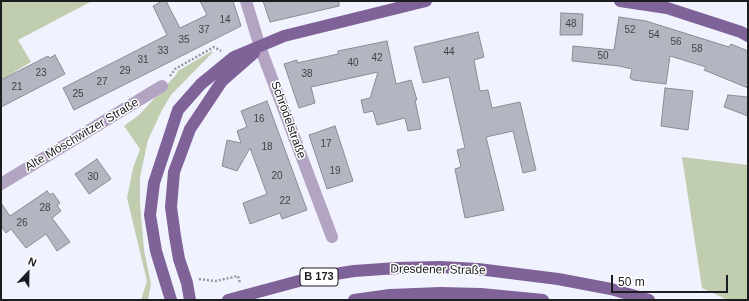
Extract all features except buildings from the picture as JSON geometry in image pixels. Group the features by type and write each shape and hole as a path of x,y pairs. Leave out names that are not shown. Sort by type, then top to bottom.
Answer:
{"main road":[{"path":"171,300 156,251 150,215 154,183 178,110 202,84 234,57 284,36 426,1"},
{"path":"620,1 669,4 748,36"},
{"path":"190,300 187,283 179,259 174,236 171,207 174,172 190,129 222,81 260,47"},
{"name":"Dresdener Straße","path":"228,300 310,278 346,272 397,268 440,267 478,269 558,279 611,289 649,300"},
{"path":"354,300 390,295 440,293 481,294 543,300"}],"street":[{"name":"Schrödelstraße","path":"246,1 260,47 332,238"},
{"name":"Alte Möschwitzer Straße","path":"1,184 84,132 135,104 162,86"}],"path":[{"path":"162,86 175,69 214,47 234,57"},
{"path":"201,278 216,281 238,276"}],"green space":[{"path":"1,1 92,1 18,40 31,62 1,80"},
{"path":"212,51 213,52 171,95 148,140 140,177 140,203 144,250 151,284 148,300 141,300 147,281 127,198 133,168 140,149 124,126 139,115 178,71"},
{"path":"682,157 748,165 748,300 728,300 702,288"}]}
